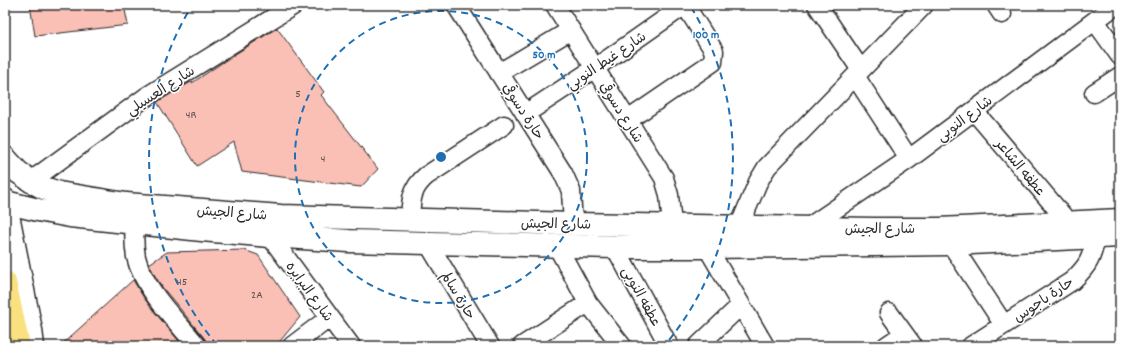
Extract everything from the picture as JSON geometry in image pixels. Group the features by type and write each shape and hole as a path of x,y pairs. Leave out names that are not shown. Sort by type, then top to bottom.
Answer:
{"main road":[{"name":"شارع الجيش","path":"5,158 18,172 31,181 44,188 59,193 126,204 281,216 573,224 874,229 939,229 1068,222 1120,233"},
{"name":"شارع الجيش","path":"5,202 70,216 270,236 349,241 615,247 707,247 951,244 1096,238 1120,233"},
{"path":"5,202 30,324 33,346"},
{"path":"5,282 19,346"}],"street":[{"name":"شارع العسيلي","path":"31,181 146,97 273,11 294,5"},
{"name":"حارة دسوقي","path":"456,5 563,173 571,192 573,224"},
{"name":"شارع دسوقي","path":"555,5 664,178 669,195 672,225"},
{"path":"628,120 713,62 714,51 685,5"},
{"name":"شارع غيط النوبي","path":"525,114 595,68 685,5"},
{"path":"817,5 909,159"},
{"path":"739,227 758,182 767,167 924,5"},
{"name":"شارع النوبى","path":"809,227 909,159 1116,5"},
{"path":"1095,21 1120,56"},
{"path":"499,73 570,30"},
{"path":"1094,93 1120,76"},
{"name":"عطفه الشاعر","path":"974,111 1068,222"},
{"path":"410,219 411,200 414,190 419,182 504,125"},
{"path":"135,223 134,234 136,256 144,277 156,297 197,346"},
{"name":"شارع البرابره","path":"270,236 351,346"},
{"name":"حارة باجوس","path":"971,346 1072,280 1084,270 1091,257 1096,238"},
{"name":"حارة سالم","path":"428,243 490,346"},
{"path":"951,244 1004,325"},
{"path":"557,246 588,304 622,346"},
{"name":"عطفه النوبى","path":"615,247 669,346"},
{"path":"707,247 765,346"},
{"path":"522,346 588,304"},
{"path":"698,346 741,306"},
{"path":"886,346 908,340 889,313"},
{"path":"292,346 329,318"}],"building":[{"path":"30,5 124,5 128,25 35,36"},
{"path":"277,28 324,92 321,95 378,169 361,187 242,172 234,142 197,166 157,102 191,82 192,83"},
{"path":"244,250 258,255 300,317 276,346 207,346 205,339 162,287 149,264 167,252"},
{"path":"133,280 153,310 183,346 60,346"}],"tunnel":[{"path":"5,332 7,346"}]}
